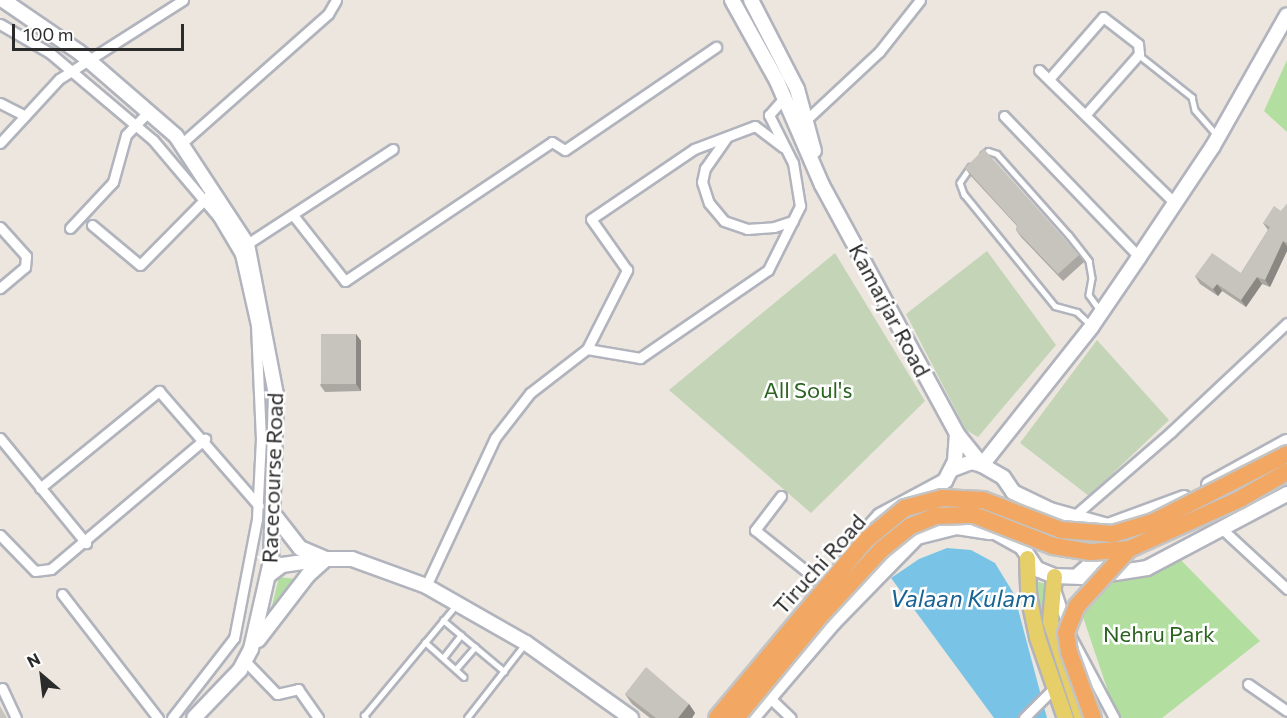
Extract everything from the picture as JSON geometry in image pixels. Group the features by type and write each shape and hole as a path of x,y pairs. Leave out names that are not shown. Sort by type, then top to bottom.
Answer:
{"highway":[{"name":"Tiruchi Road","path":"717,718 866,540 905,508 942,498 983,500 1061,530 1113,534 1154,522 1287,454"},
{"name":"Tiruchi Road","path":"736,718 821,615 881,550 911,526 936,516 974,515 1053,546 1090,552 1129,549 1230,504 1287,472"},
{"path":"1093,718 1069,652 1066,633 1077,606 1129,549"}],"main road":[{"path":"1025,553 1028,595 1054,688 1065,718"},
{"path":"1054,581 1050,621 1082,718"}],"street":[{"name":"Racecourse Road","path":"3,0 91,61 181,144 208,196 247,244 276,394 275,516 269,575 248,655 195,718"},
{"path":"0,143 59,79 91,61 183,0"},
{"path":"181,144 328,14 336,0"},
{"name":"Kamarjar Road","path":"732,0 784,98 822,185 957,434 982,465"},
{"name":"Kamarjar Road","path":"751,0 797,89 822,185"},
{"path":"806,120 879,52 920,0"},
{"path":"982,465 1092,326 1139,257 1219,137 1287,15"},
{"path":"1049,79 1103,17 1138,45 1139,54 1085,115"},
{"path":"0,24 73,72 136,125 208,196 240,254 256,325 261,427 258,506 234,638 172,718"},
{"path":"293,215 345,281 552,142 565,150 716,46"},
{"path":"1039,70 1175,203"},
{"path":"587,349 640,357 768,270 800,206 793,163 769,115 784,98"},
{"path":"0,103 25,116"},
{"path":"70,228 113,182 126,135 148,112"},
{"path":"1004,116 1139,257"},
{"path":"426,586 495,438 530,393 587,349 627,270 591,219 694,149 755,126 786,150"},
{"path":"727,137 705,168 702,182 709,203 724,221 747,229 774,228 793,221"},
{"path":"247,244 393,150"},
{"path":"92,225 140,265 208,196"},
{"path":"0,227 27,256 25,267 0,288"},
{"path":"1073,518 1172,432 1287,323"},
{"path":"40,488 159,391 205,439 258,506 275,516 291,541 326,559"},
{"path":"709,718 820,582 880,516 945,481 953,469 957,434"},
{"path":"0,438 86,543"},
{"path":"0,535 35,571 51,569 86,543 205,439"},
{"path":"1012,492 1073,518 1108,526 1178,501 1287,442"},
{"path":"953,469 971,462 982,465 1003,477 1012,492 1012,513 986,531"},
{"path":"945,481 943,505 957,527"},
{"path":"781,496 754,531 820,582"},
{"path":"1054,581 1077,576 1148,568 1221,528 1285,500"},
{"path":"1025,553 1024,528 1044,506"},
{"path":"1077,576 1098,558 1108,526"},
{"path":"752,718 893,558 917,537 957,527 986,531 1025,553 1037,569 1054,581 1071,636 1114,718"},
{"path":"1221,528 1287,589"},
{"path":"318,718 298,689 277,694 248,655 308,575 326,559"},
{"path":"269,575 282,565 326,559 352,559 426,586 526,643 631,718"},
{"path":"62,594 158,718"},
{"path":"1248,684 1287,711"},
{"path":"2,688 16,718"},
{"path":"1024,718 1054,688"},
{"path":"770,697 791,718"}],"lane":[{"path":"1139,54 1192,97 1195,110 1219,137"},
{"path":"1092,326 1077,312 1055,306 964,194 963,176 988,151 997,154 1089,261 1090,298 1102,311"},
{"path":"366,718 364,716 457,604"},
{"path":"443,620 504,671"},
{"path":"443,658 461,635"},
{"path":"425,642 464,677"},
{"path":"467,718 526,643"},
{"path":"456,669 475,647"}],"green space":[{"path":"1287,60 1287,132 1264,111"},
{"path":"987,251 1056,345 978,437 966,430 906,314"},
{"name":"All Soul's","path":"835,253 925,401 811,513 669,390"},
{"path":"1097,340 1169,420 1089,496 1020,443"},
{"name":"Nehru Park","path":"1172,551 1260,641 1162,718 1117,718 1076,596 1084,576 1149,563"},
{"path":"279,577 296,579 271,610"},
{"path":"1031,580 1050,585 1041,616 1033,591"}],"water":[{"name":"Valaan Kulam","path":"947,548 971,550 995,563 1014,594 1047,718 994,718 891,578 919,559"}],"building":[{"path":"984,149 1079,255 1058,274 1016,230 1017,225 965,168"},
{"path":"1287,204 1287,243 1283,241 1265,280 1257,277 1241,300 1217,284 1213,289 1195,276 1212,253 1241,273 1270,227 1263,223 1274,206 1281,211"},
{"path":"321,334 356,334 356,384 321,384"},
{"path":"646,667 689,704 678,718 656,718 625,694"},
{"path":"0,706 7,718 0,718"}]}
